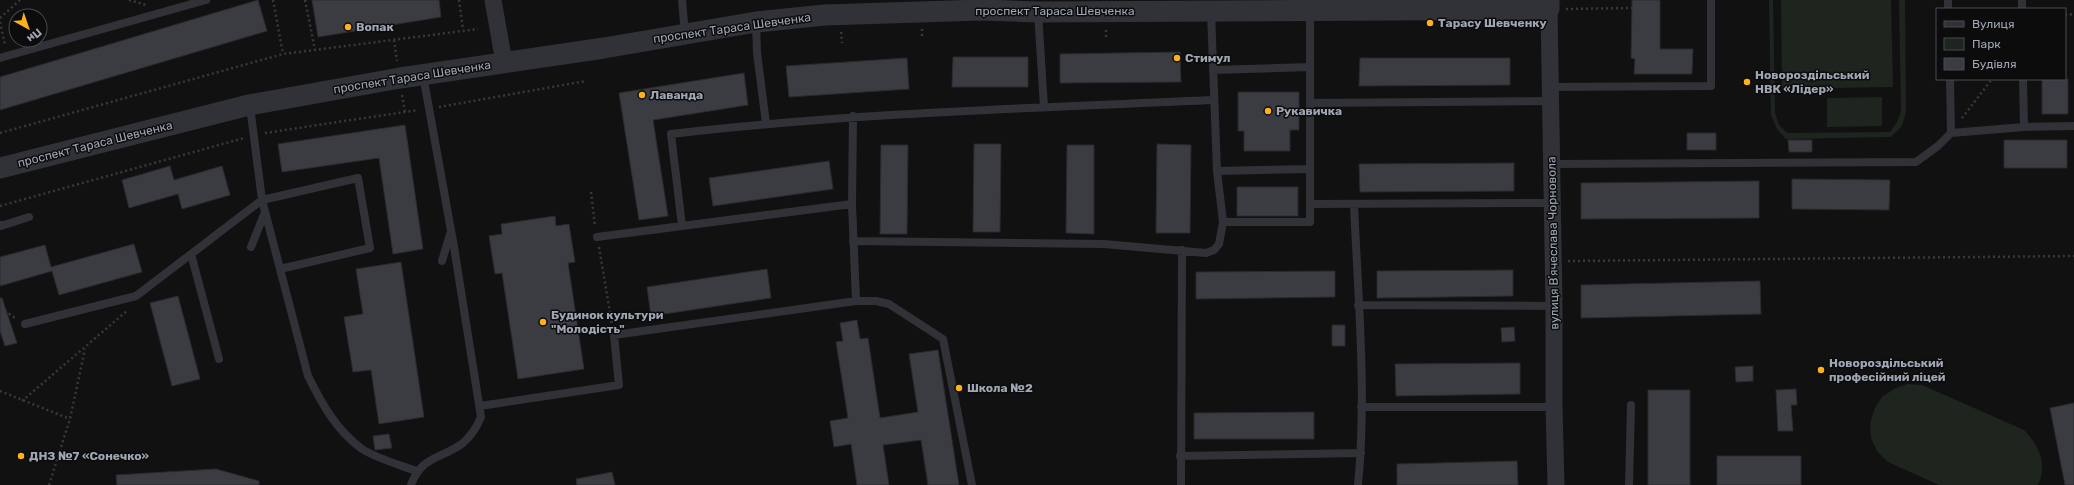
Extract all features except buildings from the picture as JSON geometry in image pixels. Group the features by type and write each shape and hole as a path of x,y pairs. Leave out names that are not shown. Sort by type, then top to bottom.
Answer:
{"street":[{"path":"493,0 504,62"},
{"name":"проспект Тараса Шевченка","path":"0,168 249,105 504,62 686,35 756,22 825,15 982,5 1038,12 1552,6"},
{"name":"вулиця Вʼячеслава Чорновола","path":"1552,6 1550,94 1556,485"}],"lane":[{"path":"3,57 206,0"},
{"path":"682,0 686,35"},
{"path":"1310,103 1711,86 1711,0"},
{"path":"1223,222 1310,222 1310,10"},
{"path":"853,241 1104,244 1206,253 1214,250 1219,244 1223,222 1217,171 1211,11"},
{"path":"1038,12 1044,107"},
{"path":"756,22 757,53 766,123"},
{"path":"1213,70 1310,68"},
{"path":"411,485 416,471 428,462 462,443 476,428 481,418 451,230 423,75"},
{"path":"1950,80 1951,133"},
{"path":"2023,80 2024,127"},
{"path":"682,226 671,134 766,123 853,116 1214,100"},
{"path":"249,105 262,200 308,376 320,400 337,427 363,449 416,471"},
{"path":"853,116 852,204 856,300"},
{"path":"1552,164 1916,162 1938,146 1951,133 2024,127 2074,126"},
{"path":"1217,171 1310,169"},
{"path":"25,324 136,296 262,200 358,178 370,248 280,269"},
{"path":"597,237 852,204"},
{"path":"1310,204 1552,204"},
{"path":"1354,205 1361,407 1361,453 1358,485"},
{"path":"251,247 265,212"},
{"path":"0,225 29,217"},
{"path":"442,261 451,230"},
{"path":"1181,485 1182,250"},
{"path":"191,254 219,359"},
{"path":"480,406 619,385 614,335 856,300 876,300 889,304 943,338 972,485"},
{"path":"1358,305 1554,306"},
{"path":"1629,485 1631,405"},
{"path":"1361,407 1554,407"},
{"path":"1180,456 1361,453"}],"path":[{"path":"0,18 20,0"},
{"path":"273,0 283,54"},
{"path":"305,0 315,50"},
{"path":"459,0 464,30"},
{"path":"1552,6 1632,8"},
{"path":"0,22 3,57"},
{"path":"922,27 922,37"},
{"path":"0,133 283,54 478,29"},
{"path":"394,40 397,64"},
{"path":"1951,133 1991,80"},
{"path":"0,206 253,135 429,109 586,81"},
{"path":"402,91 405,112"},
{"path":"591,192 597,237 614,335"},
{"path":"1566,260 2074,256"},
{"path":"22,401 85,349 131,308 136,296"},
{"path":"0,313 5,311 25,324"},
{"path":"49,485 70,419 85,349"},
{"path":"0,392 70,419"}],"green space":[{"path":"1769,0 1773,0 1775,113 1779,125 1787,133 1890,132 1897,122 1901,111 1899,0 1905,0 1906,112 1902,126 1891,137 1786,139 1777,129 1771,115"},
{"path":"1781,0 1891,0 1893,87 1782,89"},
{"path":"1882,97 1882,126 1827,127 1827,98"},
{"path":"1907,384 1922,385 2024,430 2038,448 2042,462 2041,477 2038,485 1939,485 1888,462 1877,451 1871,438 1870,424 1874,410 1882,397 1894,389"}],"place":[{"name":"Тарасу Шевченку","path":"1430,23"},
{"name":"Вопак","path":"348,27"},
{"name":"Стимул","path":"1177,58"},
{"name":"Новороздільський НВК «Лідер»","path":"1747,82"},
{"name":"Лаванда","path":"642,95"},
{"name":"Рукавичка","path":"1268,111"},
{"name":"Будинок культури \"Молодість\"","path":"543,322"},
{"name":"Новороздільський професійний ліцей","path":"1821,370"},
{"name":"Школа №2","path":"959,388"},
{"name":"ДНЗ №7 «Сонечко»","path":"21,456"}]}
